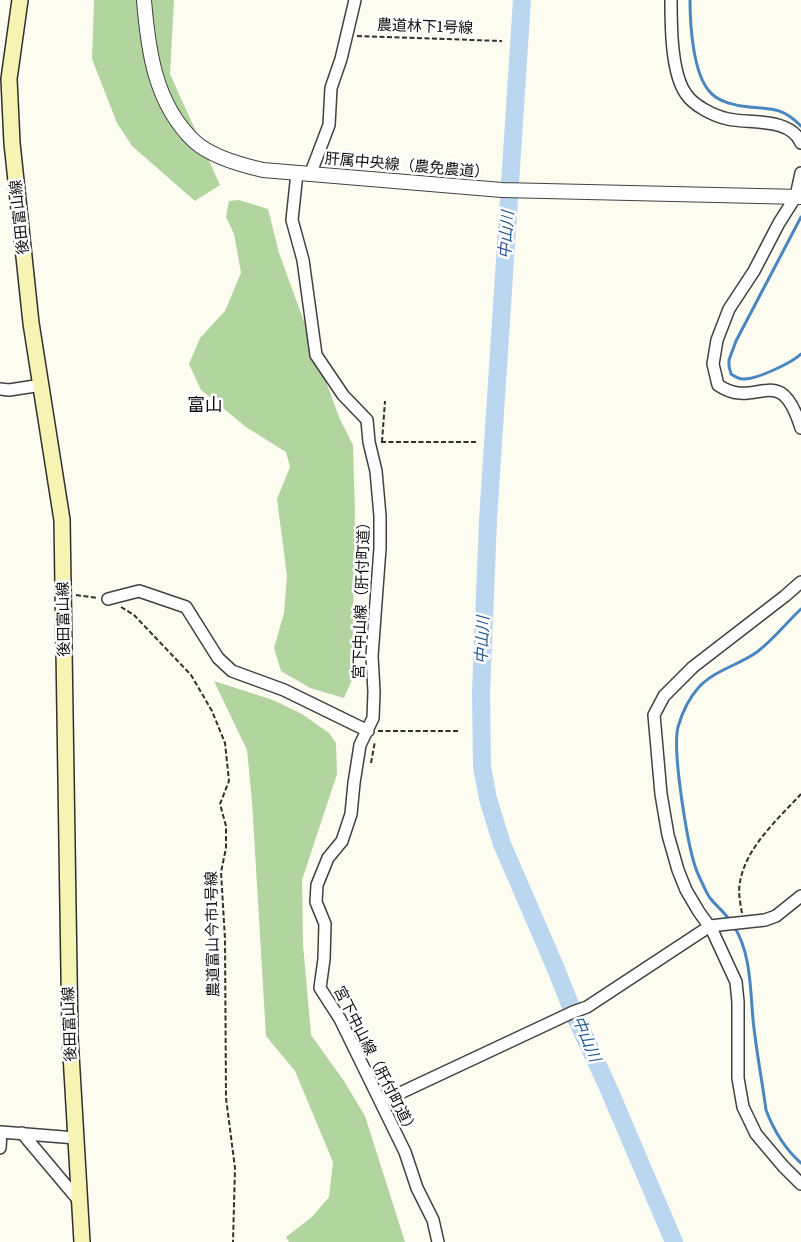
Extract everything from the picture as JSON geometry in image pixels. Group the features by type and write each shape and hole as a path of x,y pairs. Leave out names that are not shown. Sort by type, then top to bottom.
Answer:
{"main road":[{"name":"後田富山線","path":"20,0 9,79 12,143 31,323 62,520 70,1027 82,1242"}],"street":[{"name":"肝属中央線（農免農道）","path":"144,0 146,27 153,67 163,98 175,118 195,142 233,163 264,170 502,190 799,196"},
{"name":"宮下中山線（肝付町道）","path":"355,0 331,88 329,125 304,174 292,220 303,260 316,355 343,394 367,420 368,442 376,471 380,516 380,548 372,656 374,692 372,731 360,745 351,814 342,841 328,858 317,885 316,902 325,924 324,959 320,988 340,1019 405,1152 417,1188 432,1220 438,1242"},
{"path":"671,0 672,39 677,71 685,94 706,110 728,119 764,122 795,134 801,143"},
{"path":"801,173 799,196 779,223 754,272 729,309 717,340 713,364 718,385 726,391 734,394 749,394 770,389 782,393 790,402 801,428"},
{"path":"0,389 10,390 42,385"},
{"path":"801,582 693,667 664,696 654,715 661,794 668,835 686,890 710,926 736,982 738,1002 738,1078 743,1107 756,1134 782,1166 801,1184"},
{"path":"108,600 139,591 186,607 218,658 232,671 284,690 372,731"},
{"path":"380,1102 587,1007 710,926 765,920 776,916 801,896"},
{"path":"0,1148 0,1132 76,1138"},
{"path":"22,1133 80,1202"}],"path":[{"name":"農道林下1号線","path":"347,35 502,41"},
{"path":"382,442 385,401"},
{"path":"368,442 477,442"},
{"name":"農道富山今市1号線","path":"63,593 108,600 134,615 191,675 212,711 225,743 229,782 220,804 226,826 226,848 221,872 225,939 226,1098 235,1168 233,1242"},
{"path":"371,763 372,731 458,731"},
{"path":"743,922 739,883 745,864 766,833 801,794"}],"green space":[{"path":"94,0 174,0 170,74 220,185 195,201 132,146 117,123 92,59"},
{"path":"239,200 268,209 279,253 339,417 353,445 355,517 352,680 344,698 310,688 281,671 274,648 284,613 287,576 277,499 290,467 286,452 246,427 201,390 189,364 200,338 225,311 241,273 234,234 226,217 229,201"},
{"path":"214,681 273,700 302,714 329,733 336,743 337,774 302,880 303,944 311,1035 344,1081 365,1116 405,1242 289,1242 286,1237 312,1217 329,1197 333,1162 295,1071 266,1036 252,801 247,750"}],"waterway":[{"name":"中山川","path":"522,0 488,520 481,692 482,766 488,799 502,844 674,1242"},
{"path":"690,0 696,62 704,84 710,92 723,101 733,104 777,110 789,116 801,126"},
{"path":"801,217 736,341 729,360 729,366 732,375 741,379 749,379 790,362 801,354"},
{"path":"730,921 708,895 694,862 679,778 677,757 678,727 686,706 705,681 757,652 801,609"},
{"path":"734,926 740,937 747,959 754,1031 766,1110 780,1139 801,1163"}],"district":[{"name":"富山","path":"205,406"}]}
